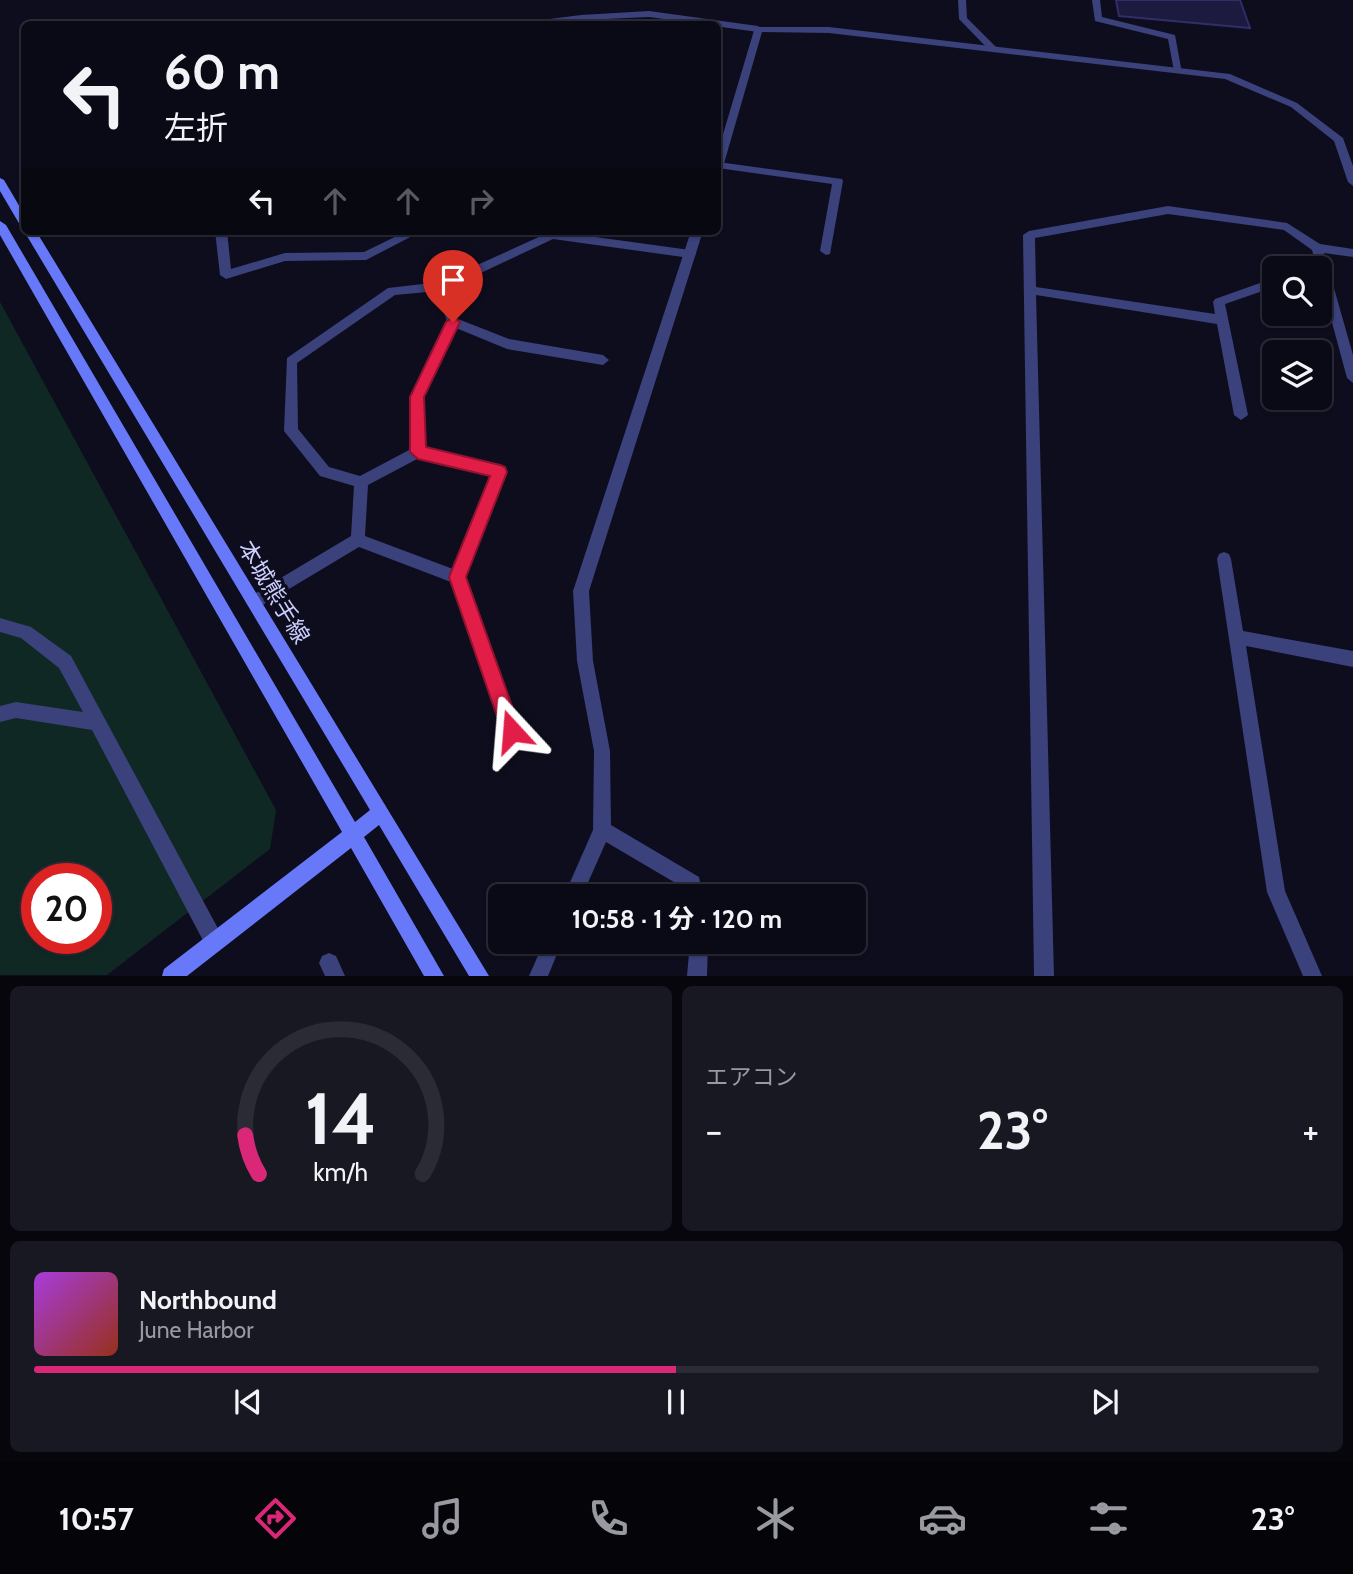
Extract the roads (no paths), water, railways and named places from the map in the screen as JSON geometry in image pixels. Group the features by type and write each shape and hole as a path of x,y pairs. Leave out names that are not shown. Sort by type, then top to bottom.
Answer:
{"main road":[{"path":"0,182 21,217"},
{"path":"0,225 435,975"},
{"name":"本城熊手線","path":"32,235 480,975"},
{"path":"171,975 381,813"}],"street":[{"path":"962,0 963,19 993,49"},
{"path":"1096,0 1098,19 1172,37 1179,71"},
{"path":"580,21 649,15 696,21"},
{"path":"721,24 758,29 829,30 1227,76 1293,105 1339,140 1353,182"},
{"path":"721,156 758,29"},
{"path":"721,166 838,181 826,251"},
{"path":"1044,975 1029,235 1168,210 1287,227 1317,248 1353,253"},
{"path":"222,235 226,275 285,257 366,256 408,235"},
{"path":"512,731 457,577 500,472 418,452 361,482 325,471 291,431 291,361 392,291 442,286 552,235 690,254"},
{"path":"578,884 602,830 602,751 585,661 581,591 696,235"},
{"path":"1317,248 1318,256"},
{"path":"418,452 417,397 453,322 442,286"},
{"path":"1241,415 1219,302 1262,286"},
{"path":"1030,290 1223,320"},
{"path":"1332,309 1353,378"},
{"path":"453,322 507,344 603,360"},
{"path":"358,540 361,482"},
{"path":"254,602 358,540"},
{"path":"358,540 457,577"},
{"path":"1224,559 1276,892 1313,975"},
{"path":"0,625 25,632 65,662 214,941"},
{"path":"1236,637 1353,659"},
{"path":"0,714 16,710 96,722"},
{"path":"602,830 693,884"},
{"path":"538,975 548,954"},
{"path":"698,975 699,954"}]}
